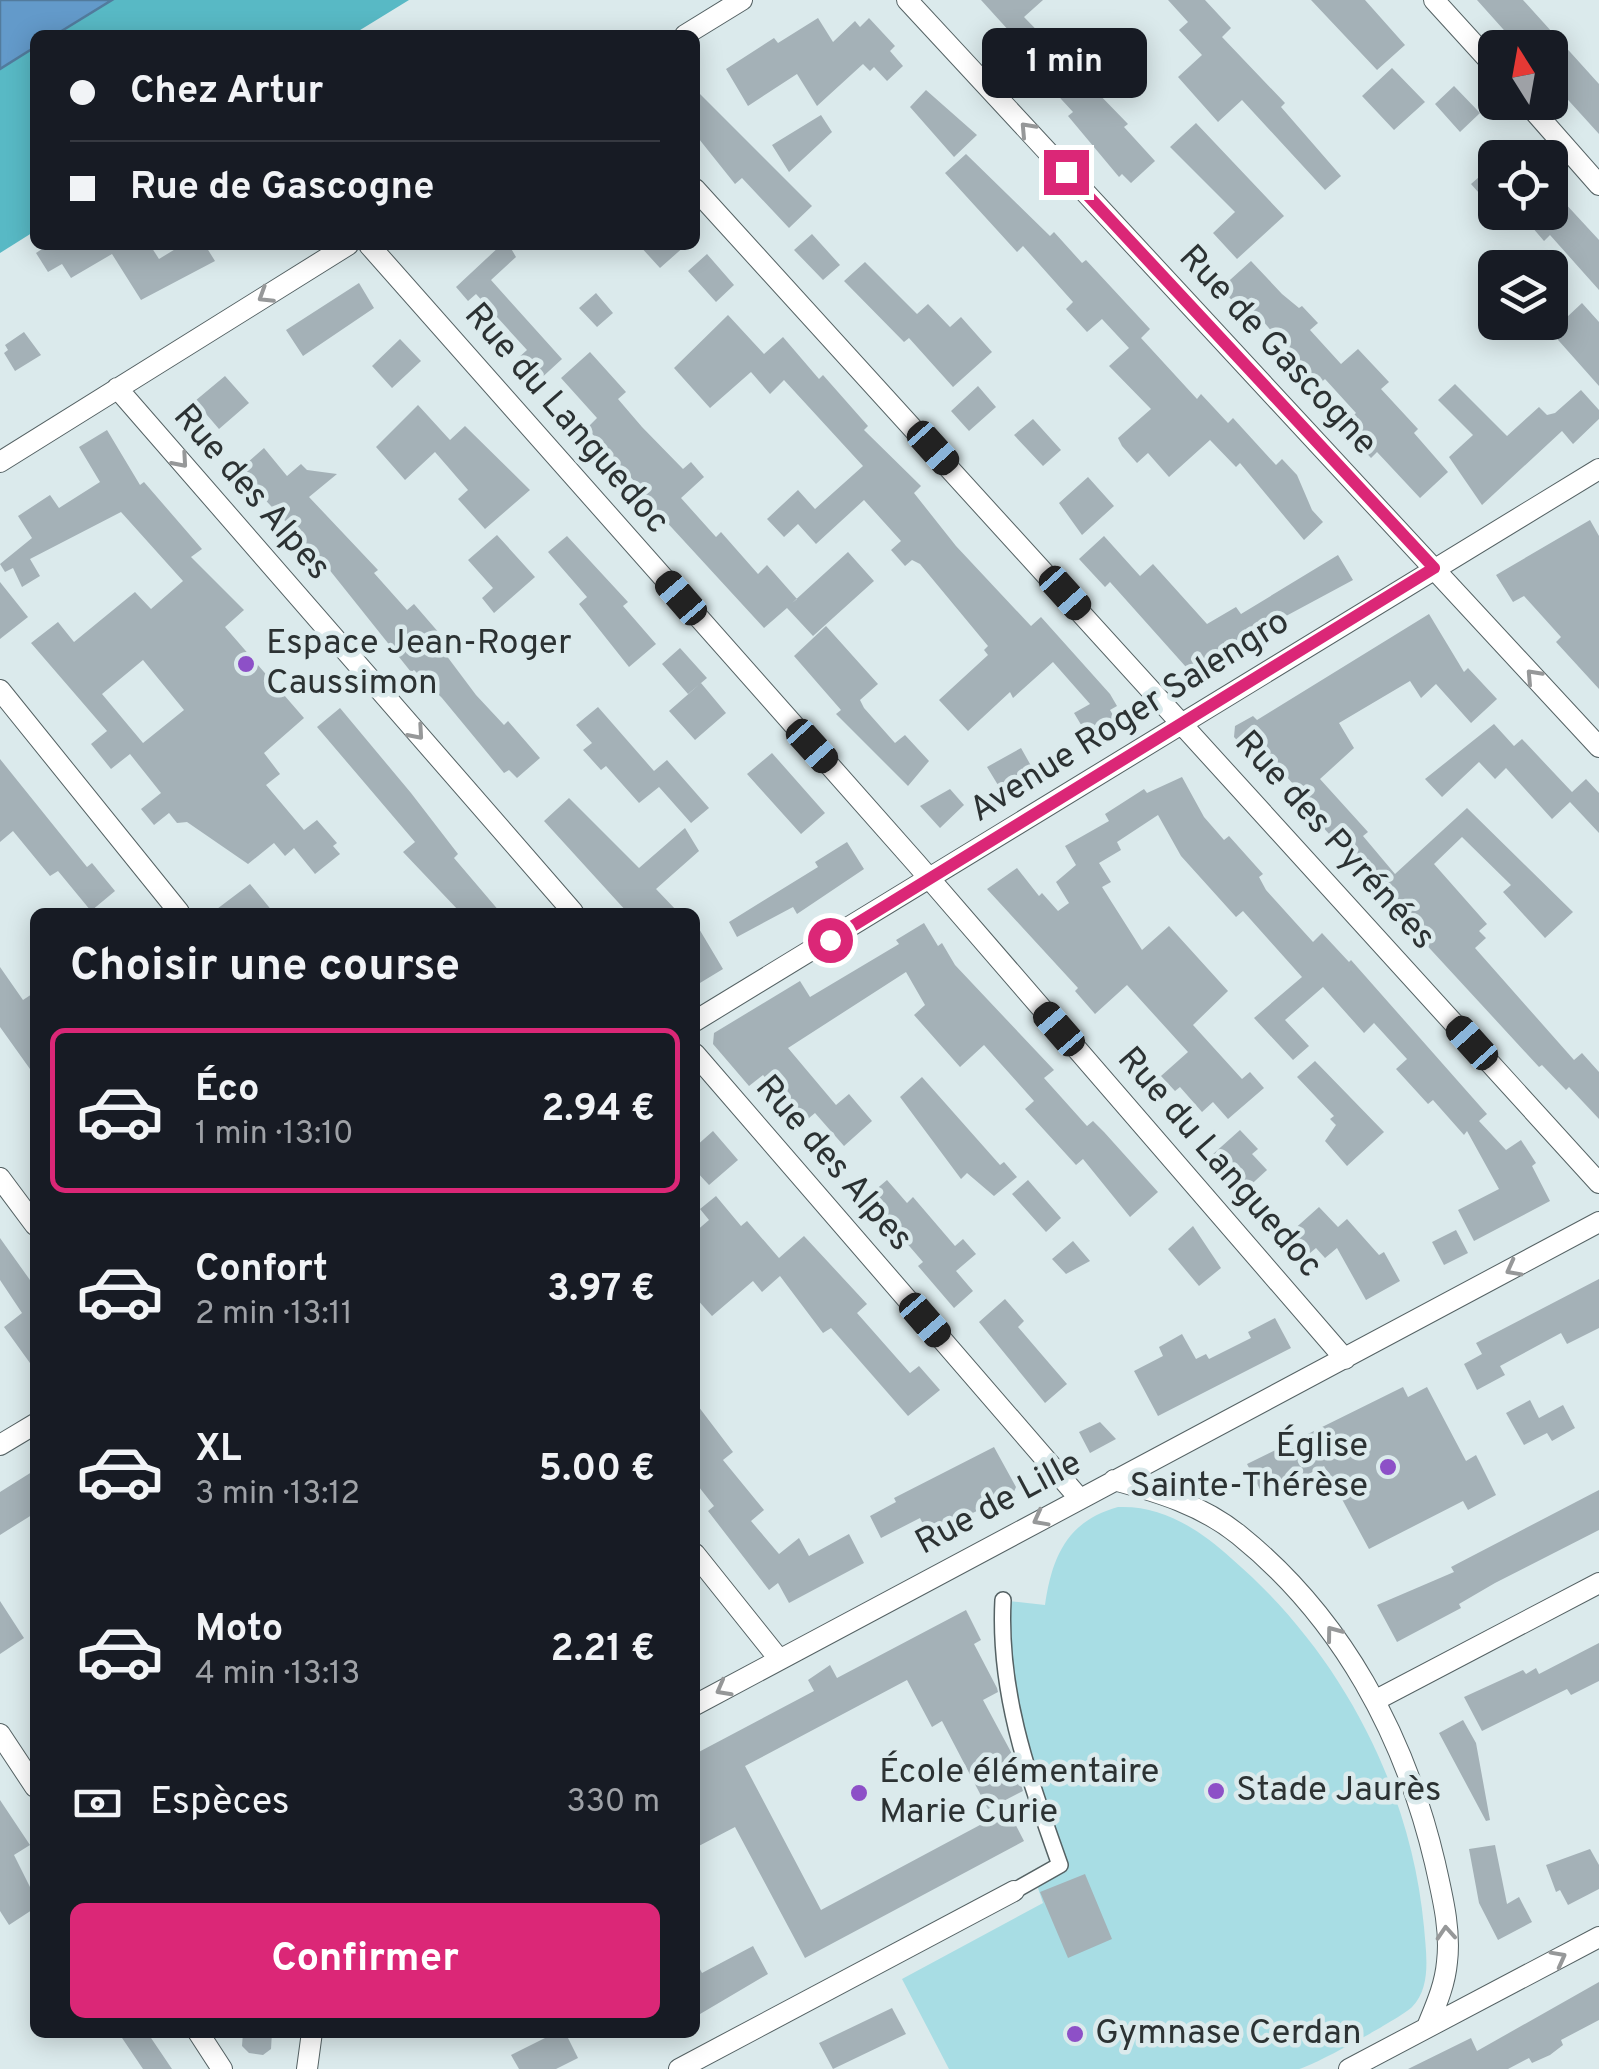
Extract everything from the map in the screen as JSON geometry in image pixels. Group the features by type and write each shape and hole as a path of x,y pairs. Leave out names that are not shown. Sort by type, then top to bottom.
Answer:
{"street":[{"path":"694,30 742,0"},
{"name":"Rue de Gascogne","path":"908,0 1599,748"},
{"path":"1434,0 1478,48"},
{"path":"1542,120 1599,186"},
{"name":"Rue des Pyrénées","path":"700,194 1599,1183"},
{"path":"0,462 340,250"},
{"name":"Rue du Languedoc","path":"373,250 929,879 1345,1359"},
{"name":"Rue des Alpes","path":"117,388 569,908"},
{"name":"Avenue Roger Salengro","path":"700,1018 1599,469"},
{"path":"0,690 176,908"},
{"name":"Rue des Alpes","path":"700,1060 1079,1498"},
{"path":"0,1178 30,1219"},
{"name":"Rue de Lille","path":"700,1702 1599,1222"},
{"path":"0,1445 30,1427"},
{"path":"1114,1480 1188,1503 1238,1534 1329,1626 1376,1700 1410,1778 1444,1906 1448,1958 1443,1987 1427,2027"},
{"path":"700,1560 779,1658"},
{"path":"1376,1700 1599,1583"},
{"path":"679,2069 1060,1865 1015,1732 1005,1667 1003,1600"},
{"path":"0,1734 30,1779"},
{"path":"1349,2069 1385,2061 1427,2027 1599,1937"},
{"path":"202,2038 222,2069"},
{"path":"307,2069 311,2038"}],"shaded area":[{"path":"0,0 112,0 63,30 30,30 30,50 0,69"},
{"path":"112,0 409,0 360,30 63,30"},
{"path":"30,50 30,234 0,253 0,69"},
{"name":"Stade Jaurès","path":"1118,1507 1150,1510 1194,1529 1270,1595 1336,1679 1386,1773 1404,1823 1424,1927 1423,1990 1405,2013 1299,2069 949,2069 902,1979 1043,1903 1037,1885 1068,1870 1027,1738 1014,1672 1008,1601 1045,1605 1052,1571 1065,1543 1086,1521"}],"building":[{"path":"981,0 1043,0 1024,17 1128,124 1124,127 1155,161 1131,183 1122,174 1119,177 1068,116 1073,112 1015,49 1021,44"},
{"path":"1168,0 1205,0 1231,28 1222,37 1285,103 1281,107 1341,176 1325,190 1242,100 1218,122 1178,77 1202,55 1179,30 1188,22"},
{"path":"1311,0 1365,0 1405,45 1377,70"},
{"path":"1477,0 1523,0 1550,30 1504,30"},
{"path":"818,18 833,42 855,21 860,27 869,18 895,46 890,51 903,66 887,81 874,67 870,71 863,64 817,106 797,74 748,106 726,69 774,38 778,43"},
{"path":"1568,50 1599,84 1599,134 1568,100"},
{"path":"1392,68 1425,102 1394,130 1362,96"},
{"path":"1454,86 1478,115 1460,132 1435,104"},
{"path":"926,90 977,135 954,157 910,107"},
{"path":"700,94 812,206 789,228 742,178 735,184 700,140"},
{"path":"821,115 832,132 789,172 772,145"},
{"path":"1196,123 1284,216 1237,259 1213,233 1235,212 1170,147"},
{"path":"966,154 1050,236 1054,232 1082,263 1086,260 1150,329 1141,338 1197,399 1201,394 1228,423 1233,418 1276,465 1282,459 1297,475 1312,510 1323,522 1304,540 1240,463 1236,467 1210,440 1169,477 1148,453 1137,463 1122,446 1118,438 1151,409 1109,366 1129,348 1102,319 1087,332 1066,309 1073,302 1023,246 1017,252 945,173"},
{"path":"1568,206 1599,240 1599,290 1568,255 1568,250 1550,235 1544,241 1535,230 1568,230"},
{"path":"812,234 840,265 823,280 794,250"},
{"path":"153,250 159,259 174,250 208,250 215,261 141,300 112,254 71,278 62,264 48,272 36,253"},
{"path":"496,250 512,250 516,257 491,280 562,359 537,382 517,359 527,350 476,294 468,301 456,287"},
{"path":"644,250 680,250 660,268"},
{"path":"707,254 734,285 716,302 688,271"},
{"path":"1251,261 1282,294 1299,308 1302,306 1318,323 1310,330 1341,364 1358,349 1389,382 1381,389 1418,429 1414,433 1448,472 1420,498 1377,452 1371,458 1342,426 1356,413 1325,379 1317,386 1258,315 1251,322 1221,288"},
{"path":"865,262 917,314 928,304 950,327 961,317 992,352 953,387 909,338 904,342 844,281"},
{"path":"359,283 374,308 303,356 286,330"},
{"path":"596,293 613,313 597,327 579,308"},
{"path":"1582,303 1599,322 1599,386 1558,340 1568,340 1568,316"},
{"path":"728,315 764,354 783,337 819,379 823,375 868,426 864,430 921,486 914,493 956,546 1031,626 1041,617 1110,694 1117,706 1110,710 1117,722 1089,738 1074,713 1090,704 1053,662 1013,698 1010,692 968,731 939,700 988,655 984,650 988,646 920,564 912,560 905,566 891,550 901,541 864,500 816,544 798,524 784,537 767,519 798,490 815,509 863,466 784,380 770,394 751,372 710,408 674,368"},
{"path":"24,332 41,355 15,371 4,353 8,350 5,345"},
{"path":"400,339 421,361 392,388 372,366"},
{"path":"590,352 626,392 618,399 642,427 683,469 691,462 704,477 681,498 716,537 721,532 758,574 767,565 797,599 848,552 874,581 813,636 787,608 764,628 639,492 634,481 587,428 597,418 561,378"},
{"path":"225,376 249,403 219,429 195,401"},
{"path":"1455,384 1507,436 1539,407 1547,415 1555,413 1581,390 1599,410 1599,419 1573,444 1562,431 1482,505 1449,457 1473,435 1438,400"},
{"path":"978,386 996,407 969,431 951,411"},
{"path":"418,405 450,440 465,426 530,490 485,529 458,499 468,490 435,452 405,480 376,447"},
{"path":"1033,419 1061,450 1043,466 1014,435"},
{"path":"107,430 140,485 144,482 202,549 191,557 244,610 225,627 304,718 264,753 280,774 266,785 304,830 317,820 337,843 333,846 340,854 315,874 294,848 285,856 274,843 248,864 187,822 177,823 169,813 154,825 141,809 161,793 130,754 111,769 91,744 107,731 31,643 58,622 74,642 135,592 151,609 183,581 121,512 30,559 40,576 22,587 13,568 5,572 0,564 32,538 18,516 50,495 59,508 100,482 79,447","holes":["143,660 184,710 143,743 102,694"]},
{"path":"264,448 287,476 301,464 307,470 337,474 309,497 378,570 374,573 407,610 414,604 446,641 440,647 476,695 504,725 508,721 540,758 517,778 509,770 504,773 442,698 414,670 411,672 320,558 238,471"},
{"path":"1088,477 1114,506 1082,535 1059,503"},
{"path":"1590,520 1599,536 1599,689 1556,642 1561,637 1524,596 1513,602 1496,575"},
{"path":"497,535 535,577 494,613 482,598 493,588 468,560"},
{"path":"567,536 628,602 623,606 656,644 629,667 579,604 587,597 548,552"},
{"path":"1104,536 1140,576 1153,564 1207,624 1236,607 1241,614 1338,555 1353,580 1273,623 1194,676 1110,582 1105,587 1079,559"},
{"path":"0,582 28,617 0,639"},
{"path":"1429,614 1464,672 1468,668 1497,699 1471,723 1436,684 1421,698 1410,681 1339,723 1354,748 1320,779 1368,832 1363,836 1395,874 1467,808 1573,912 1545,938 1503,892 1511,885 1462,837 1434,864 1487,924 1479,931 1486,938 1475,948 1574,1060 1582,1053 1599,1072 1599,1119 1569,1087 1566,1090 1542,1065 1539,1067 1350,862 1352,859 1298,800 1303,795 1268,756 1259,763 1234,737 1235,726 1253,716 1257,720"},
{"path":"826,626 878,684 860,700 864,708 895,743 905,735 929,761 908,786 836,714 841,710 794,656"},
{"path":"680,648 707,678 688,694 662,664"},
{"path":"701,683 726,713 695,740 669,711"},
{"path":"598,707 654,771 667,760 709,808 691,823 659,787 639,803 606,766 601,770 583,750 592,743 576,725"},
{"path":"340,708 411,793 458,854 454,858 497,908 456,908 403,852 415,842 317,727"},
{"path":"1494,724 1514,746 1522,739 1572,792 1586,779 1599,793 1599,833 1570,802 1552,819 1506,768 1495,779 1479,762 1442,797 1425,779"},
{"path":"1021,748 1034,771 1001,790 987,767"},
{"path":"772,753 825,813 801,834 747,774"},
{"path":"0,759 87,867 92,863 115,891 95,908 89,908 58,871 50,876 13,831 0,842"},
{"path":"1182,777 1204,817 1224,840 1229,836 1263,874 1259,877 1266,890 1313,942 1322,933 1351,960 1487,1114 1479,1121 1506,1150 1521,1140 1536,1163 1532,1166 1550,1201 1474,1241 1458,1210 1499,1189 1467,1131 1464,1135 1433,1100 1428,1104 1396,1069 1407,1059 1374,1023 1364,1033 1323,987 1285,1020 1309,1046 1293,1060 1254,1018 1302,977 1243,911 1236,917 1181,856 1158,815 1117,842 1121,850 1099,863 1111,882 1102,887 1142,950 1169,926 1228,991 1193,1025 1242,1079 1250,1072 1264,1088 1228,1119 1213,1102 1202,1112 1180,1087 1175,1091 1161,1076 1188,1052 1127,985 1095,1014 1075,991 1078,988 987,889 1017,868 1039,896 1042,893 1058,911 1069,903 1056,882 1076,865 1065,846 1109,821 1105,814 1144,789 1147,793"},
{"path":"950,789 964,805 940,828 920,806"},
{"path":"569,798 639,868 685,828 699,851 656,889 674,908 623,908 544,821"},
{"path":"847,842 864,869 797,914 793,907 737,937 729,922 818,867 815,862"},
{"path":"250,884 270,908 218,908"},
{"path":"924,923 938,946 942,943 955,965 1054,1070 1044,1078 1087,1126 1093,1121 1104,1132 1158,1192 1130,1217 1083,1159 1076,1165 1025,1109 1034,1101 984,1045 960,1067 914,1015 925,1005 906,972 788,1048 836,1105 849,1094 872,1121 844,1146 815,1113 803,1123 763,1075 749,1086 713,1044 714,1033 800,981 810,997 899,944 896,940"},
{"path":"700,930 723,969 700,983"},
{"path":"0,967 23,1000 30,995 30,1069 0,1027"},
{"path":"1315,1061 1384,1132 1347,1166 1325,1141 1336,1125 1330,1119 1334,1116 1297,1077"},
{"path":"922,1077 1000,1165 1004,1162 1017,1177 994,1196 967,1173 961,1179 900,1097"},
{"path":"1240,1130 1258,1149 1252,1154 1267,1170 1244,1191 1212,1155"},
{"path":"713,1131 738,1160 709,1185 700,1175 700,1143"},
{"path":"887,1180 907,1203 913,1197 955,1246 963,1239 976,1254 956,1271 973,1291 954,1308 918,1266 923,1262 867,1197"},
{"path":"1028,1180 1061,1218 1046,1232 1012,1194"},
{"path":"716,1196 741,1226 747,1221 779,1258 804,1236 867,1304 857,1313 910,1373 919,1366 940,1390 908,1416 831,1328 823,1333 780,1276 762,1292 753,1281 712,1316 700,1303 700,1228 709,1220 700,1209"},
{"path":"1319,1207 1338,1227 1347,1219 1379,1255 1384,1252 1400,1281 1366,1300 1337,1248 1325,1258 1316,1248 1310,1253 1291,1232"},
{"path":"1193,1226 1221,1268 1199,1286 1168,1249"},
{"path":"1456,1230 1468,1253 1444,1265 1432,1242"},
{"path":"0,1238 30,1280 30,1363 4,1327 22,1313 0,1280"},
{"path":"1073,1241 1090,1261 1066,1274 1052,1259"},
{"path":"1599,1279 1599,1328 1567,1344 1561,1333 1500,1366 1505,1375 1477,1390 1464,1364 1482,1354 1476,1343"},
{"path":"1005,1299 1024,1321 1018,1327 1067,1384 1045,1403 979,1322"},
{"path":"1275,1318 1291,1348 1158,1416 1134,1371 1163,1356 1159,1347 1182,1334 1196,1359 1206,1354 1209,1359 1251,1338 1248,1332"},
{"name":"Église Sainte-Thérèse","path":"1403,1387 1408,1397 1427,1387 1466,1461 1476,1455 1496,1495 1468,1510 1463,1501 1369,1549 1324,1466 1264,1497 1247,1464"},
{"path":"1530,1400 1539,1418 1563,1405 1575,1428 1552,1441 1547,1433 1524,1445 1506,1413"},
{"path":"700,1409 733,1452 723,1460 764,1510 751,1521 779,1554 799,1538 809,1556 849,1534 864,1563 789,1603 778,1583 769,1590 708,1511 714,1506 700,1488"},
{"path":"1100,1422 1116,1439 1090,1453 1079,1432"},
{"path":"994,1447 1016,1487 1013,1494 928,1534 920,1518 881,1538 870,1516 896,1502 894,1498"},
{"path":"30,1473 30,1516 0,1535 0,1492"},
{"path":"1599,1490 1599,1530 1495,1583 1459,1604 1461,1608 1397,1642 1377,1605 1454,1572 1451,1567"},
{"path":"0,1601 24,1638 0,1654"},
{"path":"966,1610 981,1640 974,1644 998,1692 983,1700 1011,1752 1023,1791 988,1809 942,1721 932,1727 907,1680 745,1766 821,1910 1008,1810 1024,1841 805,1958 735,1827 700,1845 700,1751 814,1691 808,1680 830,1665 837,1678"},
{"path":"1599,1643 1599,1681 1571,1695 1567,1689 1482,1731 1464,1697 1523,1670 1526,1674 1536,1668 1539,1674"},
{"path":"1463,1720 1476,1743 1490,1820 1486,1821 1439,1733"},
{"path":"0,1800 30,1845 14,1855 30,1887 30,1911 9,1925 0,1911"},
{"path":"1495,1845 1507,1904 1519,1897 1532,1922 1498,1940 1479,1903 1469,1849"},
{"path":"1590,1849 1599,1865 1599,1889 1568,1905 1560,1890 1556,1892 1546,1865"},
{"path":"1085,1874 1112,1939 1068,1958 1040,1892"},
{"path":"753,1946 768,1974 700,2014 700,1969 702,1973"},
{"path":"1599,1982 1599,2020 1561,2040 1563,2045 1550,2055 1532,2063 1529,2058 1508,2069 1408,2069 1471,2038 1477,2051"},
{"path":"892,2008 906,2034 833,2069 819,2043"},
{"path":"122,2038 151,2038 172,2069 143,2069"},
{"path":"243,2038 272,2038 271,2049 263,2055 249,2053 242,2046"},
{"path":"545,2038 568,2038 578,2058 556,2069 519,2069 511,2055"}],"place":[{"name":"Espace Jean-Roger Caussimon","path":"246,664"},
{"name":"Église Sainte-Thérèse","path":"1388,1467"},
{"name":"Stade Jaurès","path":"1216,1791"},
{"name":"École élémentaire Marie Curie","path":"859,1793"},
{"name":"Gymnase Cerdan","path":"1075,2034"}],"route":[{"path":"830,940 1434,568 1066,172"}]}
